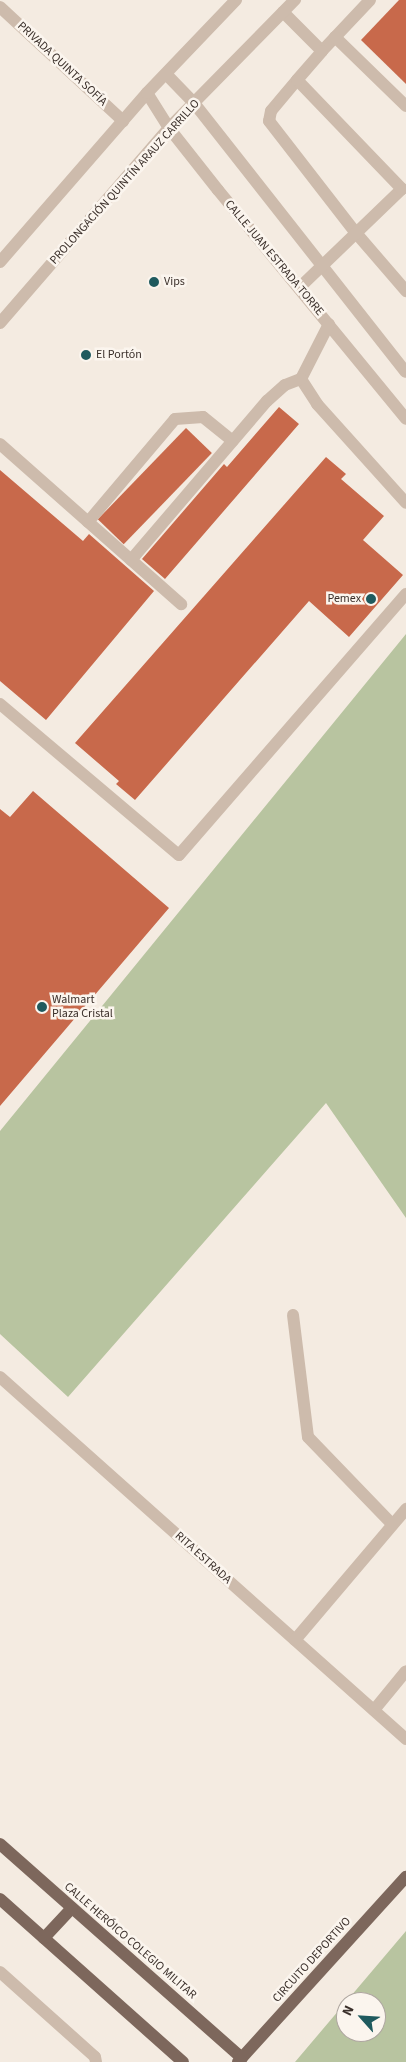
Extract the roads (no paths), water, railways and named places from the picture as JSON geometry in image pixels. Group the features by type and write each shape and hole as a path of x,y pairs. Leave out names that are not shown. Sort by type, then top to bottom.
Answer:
{"main road":[{"name":"CALLE HERÓICO COLEGIO MILITAR","path":"0,1844 242,2061"},
{"name":"CIRCUITO DEPORTIVO","path":"242,2061 406,1877"},
{"path":"0,1899 183,2062"},
{"path":"44,1938 72,1908"}],"street":[{"path":"0,262 147,93 236,0"},
{"name":"PROLONGACIÓN QUINTÍN ARAUZ CARRILLO","path":"1,320 169,128 295,0"},
{"path":"370,0 322,51 271,111 269,121 356,233 406,291"},
{"name":"PRIVADA QUINTA SOFÍA","path":"0,7 123,121"},
{"path":"283,12 322,51"},
{"path":"335,37 406,106"},
{"path":"166,74 194,103 406,372"},
{"path":"297,80 404,191 356,233 299,288"},
{"name":"CALLE JUAN ESTRADA TORRE","path":"147,93 169,128 406,419"},
{"path":"131,560 266,401 285,385 301,379 329,324"},
{"path":"301,379 317,404 406,503"},
{"path":"88,522 175,419 203,417 233,441"},
{"path":"0,444 181,604"},
{"path":"0,704 179,855 406,594"},
{"path":"293,1315 308,1437 391,1523"},
{"name":"RITA ESTRADA","path":"0,1377 406,1739"},
{"path":"295,1640 391,1523 406,1509"},
{"path":"374,1710 406,1671"},
{"path":"0,1972 96,2057 96,2062"}],"place":[{"name":"Vips","path":"154,282"},
{"name":"El Portón","path":"86,355"},
{"name":"Pemex","path":"371,599"},
{"name":"Walmart Plaza Cristal","path":"42,1007"}]}
